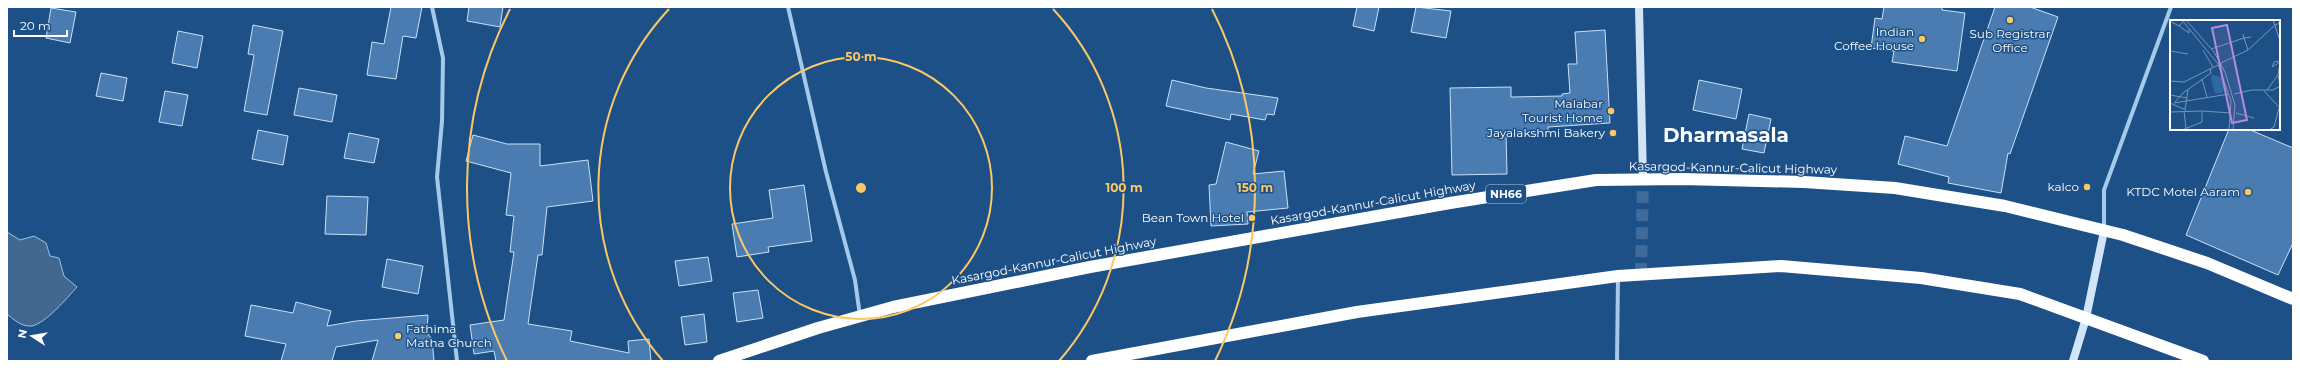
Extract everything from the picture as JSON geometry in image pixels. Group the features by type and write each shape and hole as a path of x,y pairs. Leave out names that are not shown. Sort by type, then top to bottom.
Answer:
{"highway":[{"name":"Kasargod-Kannur-Calicut Highway","path":"719,361 893,307 1090,267 1450,203 1596,180 1643,179 1796,182 1895,188 2005,206 2104,231 2207,263 2293,299"},
{"path":"1092,361 1357,312 1618,276 1782,266 1921,278 2020,294 2203,361"}],"main road":[{"path":"1639,7 1643,179"},
{"path":"2073,361 2086,318 2104,231"}],"street":[{"path":"432,7 443,58 442,121 437,177 457,361"},
{"path":"788,7 826,172 855,280 860,316"},
{"path":"2104,231 2104,190 2171,7"},
{"path":"1617,361 1618,276"}],"water":[{"path":"7,232 20,240 34,236 46,243 50,256 59,258 64,276 77,287 50,315 38,324 32,326 15,321 7,314"}],"building":[{"path":"391,7 422,7 416,38 403,36 396,79 367,75 372,42 384,44"},
{"path":"469,7 503,7 500,27 467,21"},
{"path":"1357,7 1379,7 1374,31 1353,26"},
{"path":"1416,7 1451,11 1446,38 1411,32"},
{"name":"Indian Coffee House","path":"1884,7 1942,7 1942,10 1965,13 1957,71 1892,62 1894,51 1871,48 1875,18 1882,19"},
{"path":"1995,7 2030,7 2058,17 2010,154 2008,153 2001,193 1948,183 1949,177 1898,164 1905,136 1947,146"},
{"path":"51,8 76,12 70,43 46,38"},
{"path":"253,25 283,31 267,115 244,111 254,55 248,54"},
{"path":"1605,30 1610,123 1548,127 1548,132 1506,133 1507,174 1452,175 1450,88 1511,87 1511,97 1562,96 1562,94 1570,93 1568,64 1577,64 1575,32"},
{"path":"178,31 203,36 197,68 172,63"},
{"path":"101,73 127,78 123,101 96,96"},
{"path":"1172,80 1206,88 1278,98 1274,115 1267,114 1265,120 1231,114 1230,120 1166,106"},
{"path":"1699,80 1742,89 1736,119 1693,110"},
{"path":"299,88 337,95 332,122 294,115"},
{"path":"165,91 188,95 182,126 159,122"},
{"path":"1749,114 1771,119 1764,153 1742,149"},
{"path":"258,130 288,136 283,165 252,159"},
{"name":"KTDC Motel Aaram","path":"2229,130 2250,130 2293,148 2293,243 2278,275 2186,235"},
{"path":"349,133 379,139 374,163 344,158"},
{"path":"473,135 507,144 540,144 540,166 588,160 593,201 547,207 542,255 538,255 528,324 572,331 570,341 629,353 628,341 649,339 651,361 496,361 494,351 474,354 470,325 504,320 514,252 510,252 514,216 506,215 511,173 466,161"},
{"path":"1226,142 1259,151 1253,174 1284,171 1288,208 1247,212 1248,224 1211,226 1209,185 1216,184"},
{"path":"804,185 812,241 768,247 769,252 737,257 732,224 773,218 769,190"},
{"path":"327,196 368,197 366,235 325,234"},
{"path":"708,257 712,281 679,286 675,261"},
{"path":"387,259 423,266 418,294 382,287"},
{"path":"758,290 763,318 737,322 733,293"},
{"path":"296,302 331,311 327,326 356,321 428,315 427,333 432,339 434,361 372,361 378,340 336,347 332,361 281,361 286,344 245,336 251,305 293,313"},
{"path":"704,314 707,342 685,345 681,317"}],"tunnel":[{"path":"1641,275 1643,179"}],"place":[{"name":"Sub Registrar Office","path":"2010,20"},
{"name":"Indian Coffee House","path":"1922,39"},
{"name":"Malabar Tourist Home","path":"1611,111"},
{"name":"Jayalakshmi Bakery","path":"1613,133"},
{"name":"kalco","path":"2087,187"},
{"name":"KTDC Motel Aaram","path":"2248,192"},
{"name":"Bean Town Hotel","path":"1252,218"},
{"name":"Fathima Matha Church","path":"398,336"}],"district":[{"name":"Dharmasala","path":"1726,135"}]}
